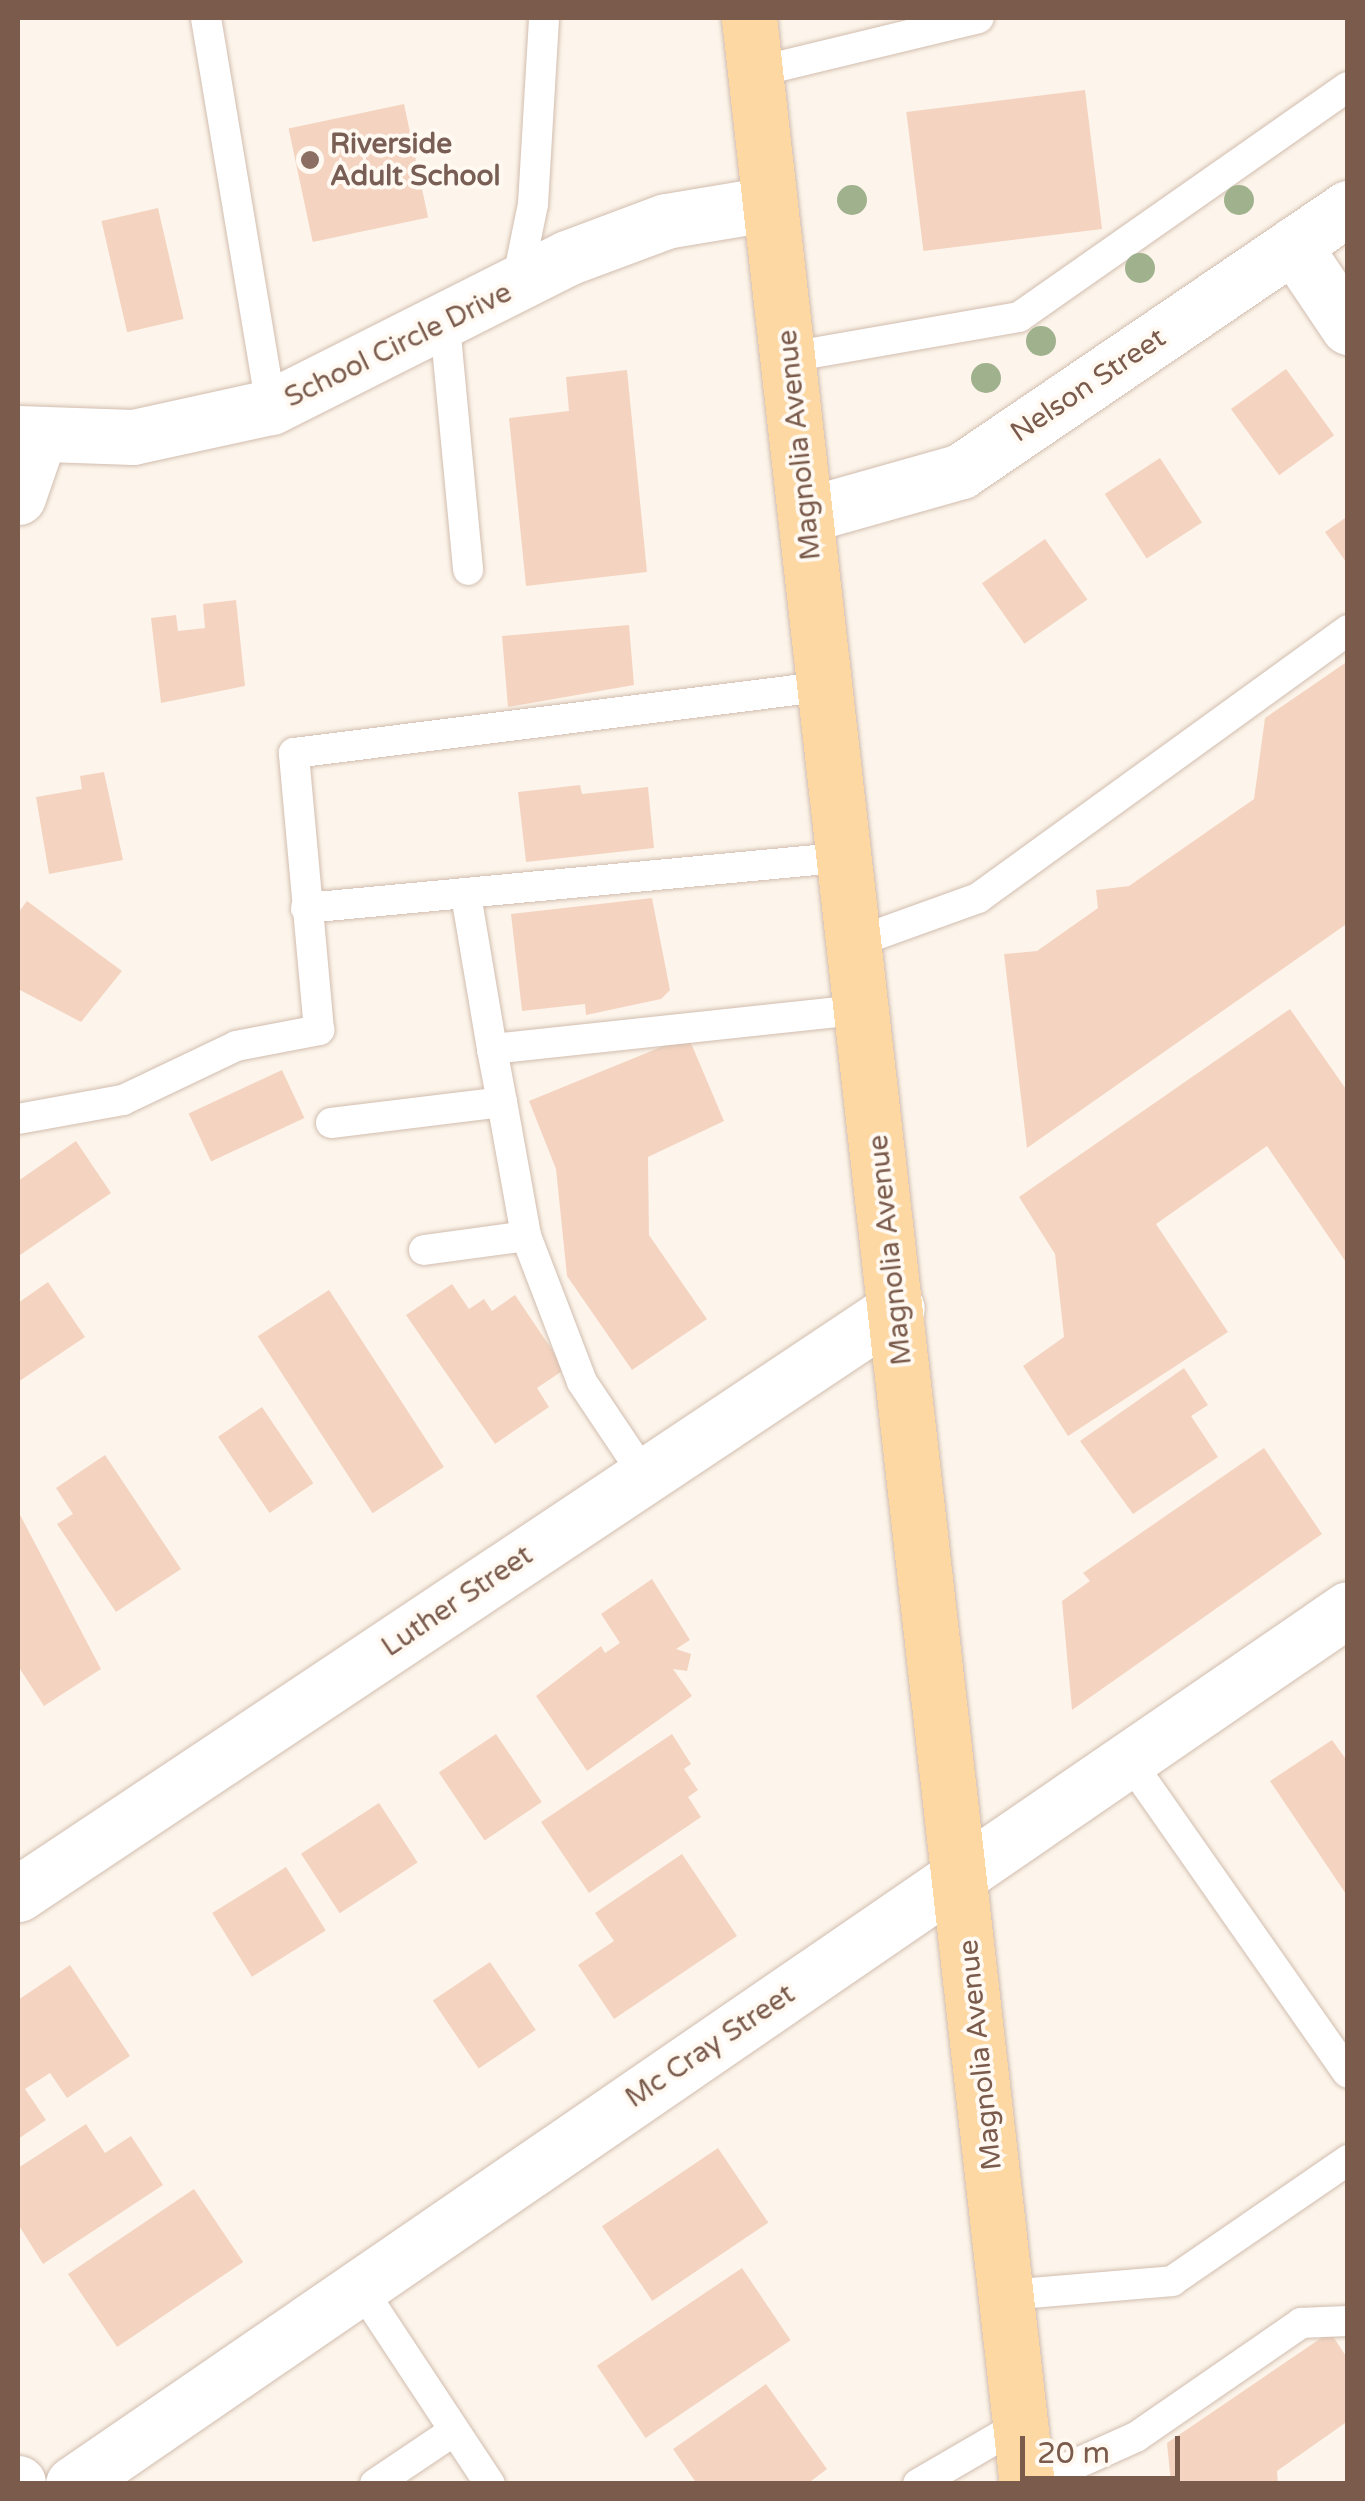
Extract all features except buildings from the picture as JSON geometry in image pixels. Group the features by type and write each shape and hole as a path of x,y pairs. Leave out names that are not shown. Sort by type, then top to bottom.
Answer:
{"main road":[{"name":"Magnolia Avenue","path":"749,18 848,857 1029,2484"}],"street":[{"name":"School Circle Drive","path":"28,436 133,437 272,408 445,326 516,287 666,221 768,204"},
{"name":"Nelson Street","path":"806,515 962,471 1348,208"},
{"path":"1293,245 1348,327"},
{"path":"18,496 28,436"},
{"name":"Luther Street","path":"18,1894 897,1308"},
{"name":"Mc Cray Street","path":"73,2484 1348,1609"}],"lane":[{"path":"206,18 272,408"},
{"path":"516,287 533,204 544,18"},
{"path":"756,72 912,39 980,18"},
{"path":"790,357 1019,317 1348,87"},
{"path":"445,326 468,570"},
{"path":"856,942 978,898 1348,630"},
{"path":"18,1119 122,1100 236,1046 319,1030 294,753 826,686"},
{"path":"306,908 848,857"},
{"path":"466,895 526,1236 582,1382 645,1476"},
{"path":"492,1049 864,1009"},
{"path":"331,1123 502,1102"},
{"path":"424,1250 526,1236"},
{"path":"1128,1760 1348,2073"},
{"path":"1007,2295 1172,2281 1348,2160"},
{"path":"360,2286 490,2484"},
{"path":"1029,2484 1136,2438 1301,2323 1348,2320"},
{"path":"918,2484 1020,2424"},
{"path":"375,2484 454,2431"}],"place":[{"name":"Riverside Adult School","path":"310,160"}]}
